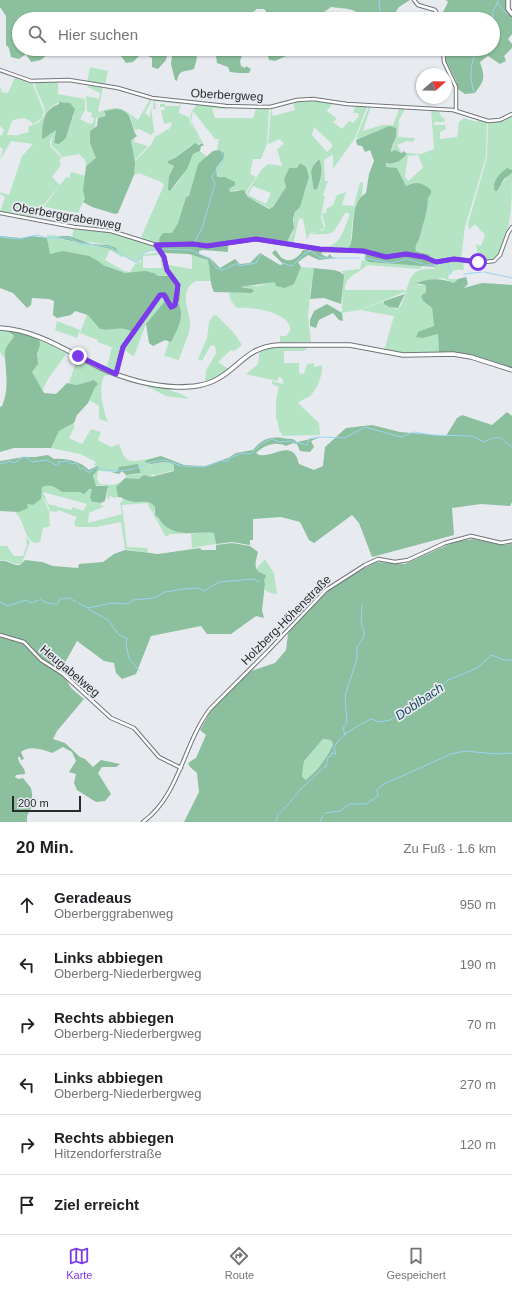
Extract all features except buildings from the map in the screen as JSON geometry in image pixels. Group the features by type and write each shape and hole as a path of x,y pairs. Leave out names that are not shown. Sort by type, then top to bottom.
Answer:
{"main road":[{"path":"508,0 508,9 512,14"},
{"path":"0,328 19,330 38,336 116,374 137,381 159,385 198,386 222,376 246,355 256,350 278,345 350,345 403,355 453,354 471,357 512,370"}],"street":[{"path":"414,0 418,5 435,10 436,12"},
{"path":"443,56 456,87 456,110"},
{"name":"Oberbergweg","path":"0,70 31,81 69,80 118,88 153,99 226,106 272,107 295,100 313,99 347,104 456,110 488,121 500,120 512,114"},
{"name":"Oberberggrabenweg","path":"0,213 74,227 111,231 156,245 193,244 207,246 256,239 320,249 363,251 386,257 406,254 424,257 436,262 455,259 487,262 494,261 499,256 512,227"},
{"path":"116,374 123,347 160,295 164,295 171,307 176,304 178,285 167,270 160,251 156,245"},
{"name":"Holzberg-Höhenstraße","path":"143,822 162,804 202,721 210,709 326,590 335,583 374,560 395,562 408,560 445,543 465,538 477,536 498,542 512,541"},
{"name":"Heugabelweg","path":"0,635 26,643 44,663 63,674 111,718 134,728 159,757 180,768"}],"green space":[{"path":"0,0 410,0 399,7 396,12 357,12 353,10 331,7 324,12 266,12 264,9 257,9 253,12 12,12 12,56 23,56 19,59 11,57 9,48 6,45 6,16 0,7"},
{"path":"446,0 507,0 512,15 512,34 508,39 512,44 512,48 504,56 506,61 500,64 488,56 500,56 500,12 443,12 448,2"},
{"path":"27,56 45,56 41,60 31,62"},
{"path":"121,56 139,56 133,62 126,63"},
{"path":"148,56 167,56 166,60 158,69 152,67 152,58"},
{"path":"172,56 196,56 197,58 194,69 179,74 177,81 175,80 171,64"},
{"path":"216,56 242,56 240,61 241,66 245,68 246,66 251,69 249,73 230,72 228,67 217,63"},
{"path":"268,56 286,56 275,61 269,60"},
{"path":"446,56 488,56 480,62 483,71 483,78 481,85 475,93 465,94 458,89 452,73 452,68 450,68 445,59"},
{"path":"90,67 108,71 105,85 87,83"},
{"path":"15,77 32,82 44,112 42,118 33,124 23,118 12,121 7,135 16,135 13,139 17,135 29,132 28,127 39,122 45,115 44,106 35,86 35,82 58,81 58,94 85,99 85,110 80,119 90,124 93,123 94,118 91,117 92,113 87,111 86,96 99,99 100,93 88,87 88,85 103,87 99,112 112,108 120,108 138,120 150,99 151,102 145,113 150,117 151,106 154,132 151,135 139,129 134,130 131,118 121,110 104,112 106,116 96,118 95,127 90,131 90,143 97,158 86,166 85,160 79,154 63,157 51,145 53,136 50,141 50,146 62,158 59,160 61,165 52,177 60,185 33,218 15,213 14,215 11,214 15,212 16,204 10,215 0,212 5,197 0,194 0,192 9,195 22,156 33,144 11,141 0,160 3,149 0,147 0,135 2,135 4,130 0,126 0,86 2,92 8,93","holes":["59,102 68,103 74,114 66,138 54,143 56,130 43,139 43,120 50,108"]},
{"path":"313,99 334,103 327,111 337,119 333,122 342,129 349,121 353,123 359,116 358,113 353,113 356,105 367,107 355,138 333,169 333,154 324,160 325,181 328,181 323,195 325,196 321,216 324,228 320,231 310,233 307,240 303,219 299,218 293,245 286,244 293,231 294,216 306,188 307,174 305,168 300,163 297,168 289,168 285,177 286,187 271,209 248,197 247,193 261,170 268,164 282,166 277,149 284,144 280,139 268,144 271,108 273,116 295,110 293,102","holes":["314,127 332,144 332,147 327,152 312,135","319,159 321,163 322,175 316,190 311,172 313,166","253,186 271,193 266,204 248,195"]},
{"path":"154,100 181,102 179,113 189,117 190,123 202,143 191,145 175,158 169,160 174,166 169,176 170,191 181,179 193,154 200,151 207,157 198,164 189,196 186,197 178,223 172,233 163,233 160,245 149,243 148,237 147,242 141,237 164,185 161,182 139,173 134,175 134,162 151,145 155,137 170,128 172,125 171,122 164,124 161,110 165,110 165,107 160,107 160,104 165,104 165,106 179,106 180,104 155,101 156,109 153,109"},
{"path":"59,102 70,103 75,109 66,138 59,144 54,143 56,130 43,139 42,138 44,118 49,110 59,104"},
{"path":"197,104 238,107 221,109 212,108 215,118 253,118 256,108 269,109 267,144 261,159 253,159 250,174 256,177 246,192 236,190 230,192 229,189 235,185 217,177 216,168 224,158 222,151 217,150 219,139 215,139 193,111 191,121 204,145 198,136 190,119 191,113"},
{"path":"369,106 371,106 363,131 382,125 393,125 400,107 415,109 405,109 399,120 398,137 415,138 413,142 407,141 397,145 402,153 399,151 391,152 398,131 389,126 358,139 356,138"},
{"path":"117,109 122,110 129,116 137,136 131,140 135,163 134,175 118,213 115,214 92,207 83,202 85,199 83,191 86,166 96,158 90,143 90,131 97,126 98,118 106,116 104,111"},
{"path":"431,110 438,110 442,118 444,118 445,122 434,122 434,125 445,125 446,129 440,132 440,139 457,137 459,122 464,118 477,122 478,119 487,122 486,157 465,227 461,259 437,261 428,258 430,255 416,251 426,213 428,198 431,194 429,188 418,183 412,183 406,186 397,168 386,168 385,164 397,163 407,153 421,154 434,149","holes":["418,155 423,168 408,181 405,176 408,156"]},
{"path":"512,115 512,170 505,169 494,184 501,184 512,172 512,195 508,229 500,250 494,260 479,261 476,244 481,246 485,235 475,224 469,230 468,224 487,157 488,122"},
{"path":"389,126 396,128 397,131 391,152 395,150 402,153 404,151 407,154 398,162 386,163 386,167 397,168 406,186 413,183 419,183 425,185 431,190 425,217 416,245 416,251 430,255 430,258 403,253 386,256 348,250 351,244 356,205 360,198 366,193 369,174 374,161 370,150 365,152 362,146 357,145 356,140"},
{"path":"135,137 134,142 148,146 134,161 131,140"},
{"path":"195,143 199,145 202,143 204,146 201,146 200,151 193,154 187,169 170,191 168,190 169,176 174,166 168,163 168,161 175,158"},
{"path":"219,150 224,153 224,158 216,168 217,177 225,177 235,182 235,185 229,189 230,192 244,190 248,197 269,209 273,207 286,187 284,179 289,168 297,168 300,163 306,167 309,177 300,207 295,212 293,219 294,228 286,244 261,239 211,245 160,245 159,239 163,233 172,233 178,223 186,197 189,196 198,164 213,151"},
{"path":"319,159 321,163 320,182 317,189 314,190 311,172 313,166"},
{"path":"507,168 512,170 512,173 504,179 497,191 495,191 495,181"},
{"path":"71,172 86,176 83,191 85,198 78,213 45,207 39,214 66,177 69,178"},
{"path":"360,182 363,183 362,196 353,216 350,249 327,250 313,247 329,246 339,240 350,214 346,212 333,232 325,234 309,234 324,230 325,225 322,214 327,212 326,209 333,205 337,195 346,192 342,205 354,206"},
{"path":"36,217 74,226 35,219"},
{"path":"74,228 115,232 155,246 158,250 151,250 141,254 160,252 165,267 172,276 158,276 152,272 125,273 84,256 67,252 49,254 47,235 61,236 58,237 59,239 111,249 119,253 110,246 78,240 72,237","holes":["110,250 123,258 122,256 137,262 141,259 141,262 135,264 130,272 124,271 105,260","160,255 162,268 143,268 143,256"]},
{"path":"0,236 21,238 32,236 47,238 50,254 63,251 89,256 103,265 125,273 145,271 154,273 158,276 172,276 178,285 175,304 172,306 164,294 161,294 139,321 133,333 125,329 100,329 88,315 75,311 71,315 57,318 53,315 54,301 49,299 32,298 31,305 27,308 13,293 0,288"},
{"path":"61,236 69,236 91,244 108,245 116,248 119,253 111,249 57,238"},
{"path":"228,243 228,252 203,250 199,251 199,254 210,258 220,268 235,259 240,264 250,263 260,253 280,265 283,264 272,253 275,250 285,260 294,259 303,250 324,251 321,254 327,257 330,254 332,257 336,258 319,260 308,255 298,262 301,267 294,284 285,288 276,286 275,282 240,287 252,289 254,291 251,293 214,292 211,285 208,260 189,254 164,253 160,249 160,246 194,246"},
{"path":"162,252 165,253 168,265 192,269 192,255 208,260 211,269 211,281 196,281 190,285 187,291 186,303 190,327 179,360 164,356 169,341 171,341 179,289 177,281 169,272"},
{"path":"366,252 383,255 417,257 433,262 435,267 369,262 365,260"},
{"path":"362,260 369,262 423,266 419,269 367,265 349,278 345,285 345,290 406,290 405,292 359,310 342,313 340,312 342,311 343,272 341,271 360,269"},
{"path":"454,260 463,261 464,270 456,270 450,274 448,279 458,279 454,283 443,278 416,282 418,285 426,285 426,292 421,296 423,301 432,308 434,326 416,334 423,338 438,334 439,352 406,354 384,351 394,316 360,310 384,301 386,306 397,309 400,307 413,275 424,269 434,269 438,262"},
{"path":"301,267 314,268 308,316 311,342 280,343 280,336 286,336 290,331 289,324 285,319 259,309 237,308 231,301 229,293 251,293 249,289 240,286 258,286 272,282 295,282 294,279"},
{"path":"314,268 336,270 342,273 344,276 341,304 324,298 310,299"},
{"path":"466,277 468,284 464,288 482,283 512,285 512,368 453,353 439,352 438,334 423,338 416,337 418,332 434,326 432,308 423,301 421,296 426,292 426,285 415,283 434,279 454,283 458,279"},
{"path":"405,294 398,308 389,307 384,304 384,301"},
{"path":"162,295 164,302 146,324 134,356 131,355 123,350 140,322"},
{"path":"162,295 165,296 170,305 175,307 177,301 181,311 180,322 171,342 165,340 153,346 149,343 146,324 164,302"},
{"path":"327,304 342,313 343,321 339,320 333,313 319,320 316,328 310,326 310,320 314,311"},
{"path":"87,314 96,322 100,329 125,329 133,333 123,347 115,372 101,365 107,366 112,347 97,342 98,340 80,333"},
{"path":"214,315 216,315 234,333 242,345 234,351 231,350 218,362 229,369 214,379 205,381 206,371 216,353 215,346 211,345 202,361 198,359 207,338 209,322"},
{"path":"57,321 80,330 77,338 55,330"},
{"path":"0,329 16,331 9,334 14,336 6,349 5,359 0,352"},
{"path":"7,331 16,331 39,338 40,345 37,354 38,364 32,372 44,393 56,394 67,383 76,385 94,380 98,384 95,387 88,403 77,415 74,423 59,431 51,448 14,448 0,452 0,407 2,406 6,393 5,350 14,336"},
{"path":"39,338 67,353 48,379 42,391 32,372 37,360"},
{"path":"306,346 307,349 303,351 284,351 284,363 299,363 299,373 304,374 307,364 314,363 314,367 322,365 320,378 315,390 309,397 298,403 319,423 320,435 283,436 279,430 276,419 276,400 279,387 272,384 272,381 283,384 282,378 279,377 277,381 246,374 258,364 260,349 267,347"},
{"path":"67,353 113,374 104,376 101,387 104,411 108,422 99,419 99,406 89,400 92,380 76,385 69,383 77,358"},
{"path":"142,384 174,391 189,399 166,396"},
{"path":"507,412 512,416 512,502 510,506 481,504 452,508 454,535 372,557 359,523 352,515 314,543 309,540 300,522 281,517 253,519 253,540 250,540 250,545 232,542 216,544 214,533 183,533 171,530 155,515 155,507 152,504 146,502 128,501 118,497 116,487 125,478 139,479 144,475 151,477 174,471 174,465 170,463 162,462 148,464 145,462 146,460 161,456 184,465 205,466 228,458 236,453 253,450 262,441 269,438 292,439 297,442 320,437 311,441 314,447 310,452 300,451 297,444 293,443 286,446 278,444 270,445 256,453 259,455 265,455 288,450 293,452 299,464 314,470 323,466 325,447 346,428 372,425 400,432 446,436 457,418 462,415 492,425"},
{"path":"73,424 75,426 69,438 82,444 91,429 101,432 98,440 111,447 119,444 128,460 135,461 146,459 147,464 167,462 174,465 174,470 156,475 151,474 153,476 139,479 125,478 126,475 141,474 139,465 119,467 117,472 98,471 97,479 100,484 113,485 121,482 116,487 118,497 115,498 110,496 109,500 107,498 108,486 94,485 94,477 97,466 94,465 96,462 80,454 51,448 59,431"},
{"path":"48,455 54,459 77,462 89,470 97,466 99,468 93,476 96,486 108,486 105,501 101,503 92,502 90,497 92,489 89,489 84,494 80,492 62,492 55,487 48,486 42,487 41,499 33,505 27,504 28,508 19,512 0,511 0,461"},
{"path":"138,464 141,473 126,475 122,471 119,474 111,472 117,472 119,467"},
{"path":"49,485 62,492 82,493 92,489 90,497 93,503 101,503 101,506 105,506 89,513 88,523 122,514 120,502 122,502 123,497 152,504 155,507 154,513 164,525 183,534 170,534 166,537 147,503 122,505 127,547 147,548 148,553 125,549 121,522 96,527 76,527 74,523 77,517 58,510 57,512 50,511 50,514 49,507 42,496 49,511 50,526 43,528 40,542 34,543 28,537 18,515 15,512 19,512 27,504 33,505 40,499 42,487","holes":["43,492 87,504 83,511 73,507 71,510 48,504"]},
{"path":"204,532 214,533 216,544 192,548 191,534"},
{"path":"26,536 30,542 22,563 16,564 6,560 0,560 0,546 7,546 14,556 23,556 27,545"},
{"path":"473,539 505,545 512,543 512,822 184,822 199,792 197,773 188,763 196,758 206,735 200,730 213,707 251,671 275,663 286,650 290,630 328,591 346,578 376,562 405,564 454,542","holes":["323,739 331,740 333,744 325,759 306,780 302,776 304,761"]},
{"path":"232,543 250,546 258,552 256,567 258,571 266,576 264,580 265,584 262,610 264,618 256,616 231,634 207,634 201,626 151,636 136,674 122,679 116,673 114,663 104,661 77,641 61,670 71,688 84,699 57,731 53,739 65,743 93,767 101,760 120,764 116,767 102,767 98,773 111,794 105,801 96,802 77,790 74,783 76,774 69,772 76,761 72,752 63,747 52,753 40,749 28,749 21,752 24,759 21,760 20,757 18,757 25,774 16,775 15,777 18,779 23,778 31,788 32,806 27,816 27,822 0,822 0,561 20,565 25,560 42,562 53,566 78,568 79,564 103,562 114,554 125,550 158,554 200,548 202,550 216,550 216,545"},
{"path":"265,559 274,573 277,594 270,593 265,590 262,573 258,572 256,569"},
{"path":"323,739 331,740 333,744 324,761 307,780 302,776 304,761"}],"waterway":[{"path":"379,0 380,12"},
{"path":"493,12 499,0"},
{"path":"497,3 506,13 510,14"},
{"path":"474,56 471,70 471,81 474,92"},
{"path":"194,243 202,228 215,184 212,176 224,161 222,152"},
{"path":"0,237 19,239 37,235 47,238 69,238 79,243 110,247 135,262 138,262 141,259 141,255 151,250 158,251"},
{"path":"161,249 191,250 210,259 216,268 223,270 238,263 239,266 256,263 261,254"},
{"path":"282,263 292,266 305,253 311,251 319,257 360,258"},
{"path":"364,258 391,263 407,259 423,264"},
{"path":"447,261 451,274"},
{"path":"425,265 435,265"},
{"path":"464,274 482,272"},
{"path":"484,272 512,278"},
{"path":"321,437 345,438 365,427 401,437 414,432 432,435 473,436 484,442 497,437 512,447"},
{"path":"147,463 164,460 182,466 204,467 220,461 229,461 229,458 243,453 251,454 260,445 271,439 280,442 291,441 307,445 309,439 320,437"},
{"path":"0,464 10,461 14,463 23,457 27,457 32,462 47,460 57,466 59,465 58,462 68,461 71,464 76,463 80,469 83,468 87,472 91,472 95,468 119,471 145,466"},
{"path":"78,603 88,608 111,603 128,604 133,600 154,598 165,592 198,588 204,591 219,582 253,579 260,582"},
{"path":"40,599 52,604 57,604 60,599 70,598 76,602"},
{"path":"0,602 7,606 26,600 31,603 39,600"},
{"path":"345,735 343,728 347,723 345,696 357,659 357,647 364,637 364,631 361,623 362,605"},
{"path":"88,609 108,620 119,635 127,638 126,644 129,659 140,671"},
{"name":"Doblbach","path":"276,822 278,814 300,790 324,767 326,767 328,757 331,756 331,753 336,754 334,748 337,743 350,731 371,719 379,722 390,720 434,693 448,680 477,668 492,655 504,660 512,659"},
{"path":"325,813 340,811 350,804 366,804 378,796 377,790 382,785 451,754 465,751 497,754 512,753"},
{"path":"320,822 323,815"}],"route":[{"path":"78,356 116,374 123,347 160,295 164,295 171,307 174,307 178,295 177,281 167,270 164,257 156,245 170,246 193,244 207,246 256,239 306,248 363,251 386,257 406,254 424,257 436,262 454,259 478,262"}]}
